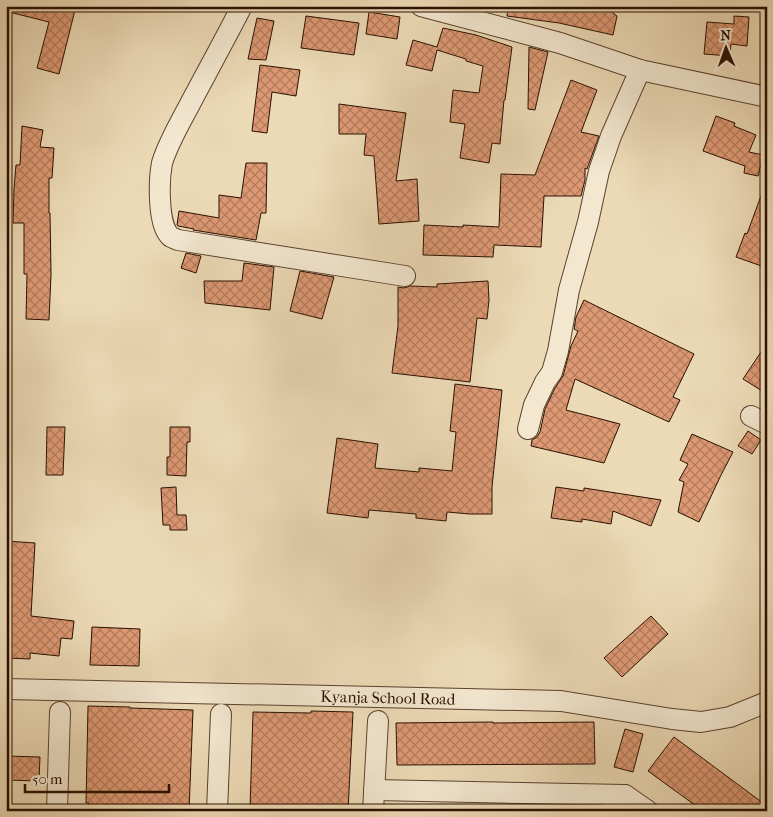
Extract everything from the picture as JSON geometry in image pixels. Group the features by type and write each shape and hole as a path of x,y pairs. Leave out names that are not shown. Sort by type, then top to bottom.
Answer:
{"street":[{"path":"242,6 166,152 162,164 160,188 162,216 166,229 171,236 178,240 406,276"},
{"path":"421,6 560,43 640,70 767,97"},
{"path":"528,430 534,405 552,372 558,351 569,290 588,222 599,171 611,136 640,70"},
{"name":"Kyanja School Road","path":"6,689 561,701 701,722 730,717 767,702"},
{"path":"57,811 60,712"},
{"path":"217,811 221,714"},
{"path":"373,811 378,721"},
{"path":"374,790 625,795 648,811"},
{"path":"610,811 625,795"}],"building":[{"path":"10,6 76,6 59,74 37,68 49,22 9,12"},
{"path":"508,6 604,6 617,16 613,35 559,23 507,16"},
{"path":"369,12 400,17 397,39 366,34"},
{"path":"306,16 359,23 354,55 301,48"},
{"path":"734,16 749,17 747,46 731,44 730,56 704,54 707,22 734,24"},
{"path":"257,18 274,21 266,60 248,59"},
{"path":"443,28 476,35 512,47 500,144 492,143 489,163 460,158 465,124 450,122 453,90 479,93 483,66 437,50 432,71 406,65 413,40 437,47"},
{"path":"529,47 548,52 535,110 528,109"},
{"path":"260,65 300,70 296,96 272,92 267,133 252,131"},
{"path":"571,80 597,90 581,132 599,136 587,169 585,168 585,180 581,196 544,196 541,247 494,245 493,257 423,255 424,225 499,227 501,174 535,175"},
{"path":"339,104 406,113 396,181 417,179 419,221 379,224 374,156 364,155 366,134 339,134"},
{"path":"716,116 735,123 734,126 756,135 749,152 763,155 758,176 744,173 745,166 703,151"},
{"path":"22,126 43,130 40,147 54,148 52,178 49,178 51,274 49,320 26,319 27,274 24,274 24,223 13,223 16,165 20,165"},
{"path":"246,163 267,163 266,213 261,213 256,240 193,230 177,225 179,211 219,218 219,195 241,198"},
{"path":"765,185 767,185 767,268 736,257 745,233 747,234"},
{"path":"186,253 201,256 196,273 181,268"},
{"path":"244,263 274,267 270,310 205,303 204,281 242,281"},
{"path":"300,271 334,277 322,319 290,311"},
{"path":"488,281 487,319 477,318 470,382 392,373 398,326 398,287 437,287 437,284"},
{"path":"584,300 694,354 673,397 680,400 669,422 575,379 566,410 620,424 604,463 531,446 532,440 540,432 545,409 563,376 571,346 578,331 574,329 576,317"},
{"path":"767,343 767,394 743,379"},
{"path":"455,384 502,390 492,487 492,514 447,512 446,521 416,518 416,514 369,510 368,518 327,513 337,438 378,444 375,468 419,472 419,468 452,471 456,432 450,431"},
{"path":"47,427 65,427 63,475 46,475"},
{"path":"170,427 190,427 190,442 187,442 186,476 167,475 167,457 170,457"},
{"path":"748,431 761,440 752,454 738,446"},
{"path":"692,434 733,452 699,522 678,512 684,482 679,480 688,464 680,460"},
{"path":"176,487 177,515 186,515 187,530 170,530 170,525 163,525 161,488"},
{"path":"556,487 584,491 584,488 661,500 651,526 613,511 611,524 582,519 582,522 551,518"},
{"path":"6,541 35,543 31,616 74,621 72,639 61,638 59,656 30,653 30,659 6,658"},
{"path":"651,616 668,634 622,677 604,658"},
{"path":"92,627 140,629 139,666 90,665"},
{"path":"88,706 193,710 189,811 89,811 89,803 86,803"},
{"path":"311,711 353,712 348,811 250,809 253,712 311,713"},
{"path":"594,722 595,764 397,765 396,723"},
{"path":"625,729 643,734 633,772 614,767"},
{"path":"674,737 767,806 767,811 703,811 648,771"},
{"path":"6,756 40,757 39,781 6,780"}]}
